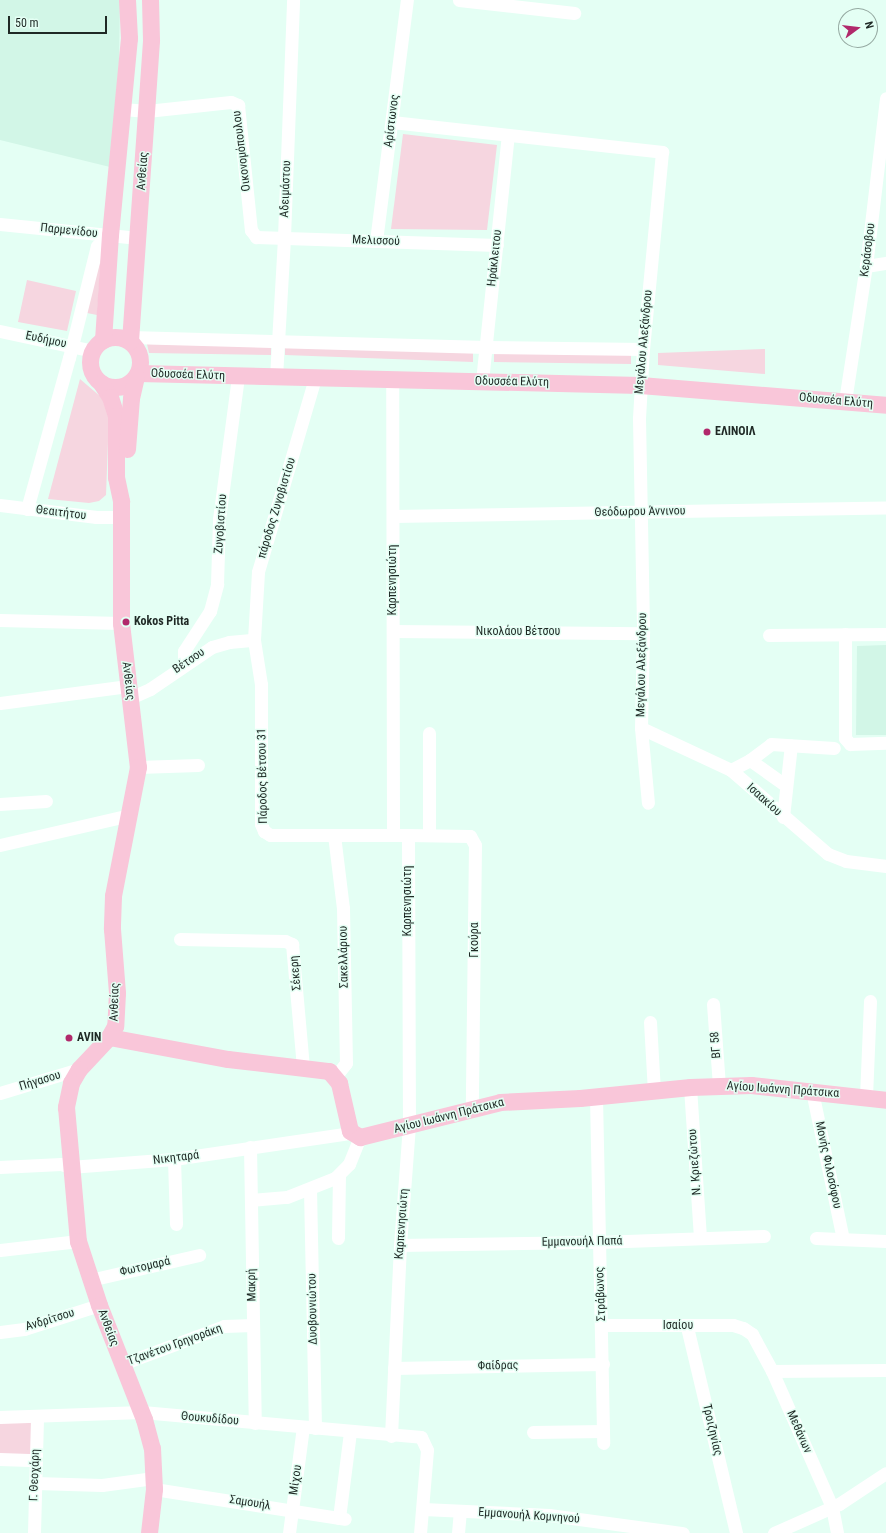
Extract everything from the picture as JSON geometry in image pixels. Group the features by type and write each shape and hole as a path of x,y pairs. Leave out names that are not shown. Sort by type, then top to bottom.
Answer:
{"main road":[{"path":"98,345 119,337 130,339 141,358 137,375 118,387 101,383 92,370 98,345 123,109 128,38 127,0"},
{"name":"Ανθείας","path":"130,339 147,111 151,40 150,0"},
{"name":"Ανθείας","path":"121,492 125,478 131,398 137,375"},
{"name":"Οδυσσέα Ελύτη","path":"137,375 640,385 886,405"},
{"name":"Ανθείας","path":"101,383 110,397 116,416 116,477 121,492 122,517 121,623 138,766 130,815 113,896 112,929 118,1014 109,1037 79,1069 71,1083 66,1107 70,1167 78,1241 99,1305 142,1412 152,1448 154,1483 149,1533"},
{"path":"109,1037 228,1059 327,1071 336,1076 356,1135"},
{"name":"Αγίου Ιωάννη Πράτσικα","path":"356,1135 409,1126 472,1107 508,1101 596,1097 719,1085 812,1091 886,1100"}],"street":[{"name":"Αδειμάστου","path":"276,377 284,237 293,0"},
{"name":"Αρίστωνος","path":"376,241 407,0"},
{"path":"459,0 574,12"},
{"name":"Κεράσοβου","path":"845,401 866,266 886,98"},
{"name":"Οικονομόπουλου","path":"147,111 231,102 238,105 251,230 256,237"},
{"path":"123,109 147,111"},
{"name":"Μεγάλου Αλεξάνδρου","path":"392,122 662,152 640,385 643,633 641,728 648,804"},
{"name":"Ηράκλειτου","path":"482,382 508,135"},
{"name":"Παρμενίδου","path":"0,224 138,238"},
{"path":"27,509 72,345 97,246 110,235"},
{"name":"Μελισσού","path":"256,237 497,246"},
{"path":"866,266 886,263"},
{"name":"Ευδήμου","path":"0,331 72,345 98,345"},
{"path":"130,339 278,340 486,347 643,349"},
{"name":"Ζυγοβιστίου","path":"184,664 184,651 210,611 216,589 220,519 238,377"},
{"name":"πάροδος Ζυγοβιστίου","path":"254,640 258,572 315,378"},
{"name":"Καρπενησιώτη","path":"392,380 394,516 393,835"},
{"name":"Θεαιτήτου","path":"0,505 96,517 122,517"},
{"name":"Θεόδωρου Άννινου","path":"394,516 886,507"},
{"path":"0,620 121,623"},
{"name":"Νικολάου Βέτσου","path":"393,632 643,633"},
{"path":"845,634 845,738 850,744 886,743"},
{"path":"769,635 886,634"},
{"name":"Βέτσου","path":"129,692 150,689 184,664 221,643 254,640"},
{"name":"Πάροδος Βέτσου 31","path":"254,640 261,684 261,824 264,831 270,835 393,835"},
{"path":"0,703 129,692"},
{"name":"Ισαακίου","path":"641,728 730,770 783,817 833,856 851,862 886,866"},
{"path":"429,733 429,835"},
{"path":"730,770 750,760 771,744 834,748"},
{"path":"783,817 785,785 791,745"},
{"path":"750,760 785,785"},
{"path":"138,766 198,765"},
{"path":"0,804 46,801"},
{"path":"0,845 130,815"},
{"name":"Σακελλάριου","path":"334,835 343,908 346,1063 336,1076"},
{"path":"393,835 408,835"},
{"name":"Καρπενησιώτη","path":"391,1436 400,1245 409,1126 408,835"},
{"name":"Γκούρα","path":"408,835 470,836 475,845 472,1107"},
{"name":"Σέκερη","path":"180,939 285,941 292,944 303,1068"},
{"path":"866,1097 870,1001"},
{"name":"ΒΓ 58","path":"713,1004 719,1085"},
{"path":"650,1022 654,1091"},
{"name":"Πήγασου","path":"0,1093 79,1069"},
{"name":"Ν. Κριεζώτου","path":"690,1087 700,1238"},
{"name":"Μονής Φιλοσόφου","path":"812,1091 843,1239"},
{"name":"Στράβωνος","path":"533,1432 603,1437 603,1364 596,1097"},
{"path":"251,1200 280,1199 310,1189 339,1176 354,1155 356,1135"},
{"name":"Νικηταρά","path":"0,1167 61,1164 70,1167 174,1159 250,1147 356,1135"},
{"name":"Μακρή","path":"250,1147 255,1423"},
{"path":"174,1159 176,1224"},
{"path":"338,1238 339,1176"},
{"name":"Δυοβουνιώτου","path":"309,1428 310,1189"},
{"name":"Εμμανουήλ Παπά","path":"400,1245 599,1242 764,1236"},
{"path":"816,1238 886,1241"},
{"path":"0,1250 78,1241"},
{"name":"Φωτομαρά","path":"90,1280 199,1254"},
{"name":"Ανδρίτσου","path":"0,1332 24,1329 99,1305"},
{"name":"Τζανέτου Γρηγοράκη","path":"122,1364 224,1326 253,1325"},
{"name":"Ισαίου","path":"602,1326 733,1325 744,1328 752,1334"},
{"name":"Τροιζηνίας","path":"688,1326 736,1533"},
{"name":"Μεθάνων","path":"752,1334 772,1371 832,1507 837,1533"},
{"name":"Φαίδρας","path":"394,1368 603,1364"},
{"path":"772,1371 886,1370"},
{"name":"Θουκυδίδου","path":"0,1417 142,1412 391,1436 421,1437 427,1450 423,1509"},
{"name":"Γ. Θεοχάρη","path":"34,1533 37,1416"},
{"name":"Μίχου","path":"289,1533 291,1510 309,1428"},
{"name":"Σαμουήλ","path":"35,1483 102,1485 154,1483 291,1510 342,1518 350,1432"},
{"path":"0,1459 36,1460"},
{"path":"774,1533 832,1507 886,1473"},
{"path":"420,1533 423,1509"},
{"name":"Εμμανουήλ Κομνηνού","path":"423,1509 460,1512 549,1514 683,1533"},
{"path":"458,1533 460,1512"}],"shaded area":[{"path":"0,0 120,0 119,63 110,167 0,140"},
{"path":"403,134 497,145 487,230 391,229"},
{"path":"101,254 97,315 87,313"},
{"path":"27,280 76,291 67,331 18,322"},
{"path":"147,344 271,346 271,355 149,353"},
{"path":"285,347 473,353 473,362 285,355"},
{"path":"765,349 765,374 658,365 658,353"},
{"path":"494,353 631,355 631,364 494,362"},
{"path":"80,379 101,397 109,415 106,495 99,501 89,503 48,499"},
{"path":"886,645 886,735 856,735 857,646"},
{"path":"37,1416 36,1460 0,1459 0,1417"}],"place":[{"name":"ΕΛΙΝΟΙΛ","path":"707,432"},
{"name":"Kokos Pitta","path":"126,622"},
{"name":"AVIN","path":"69,1038"}]}
